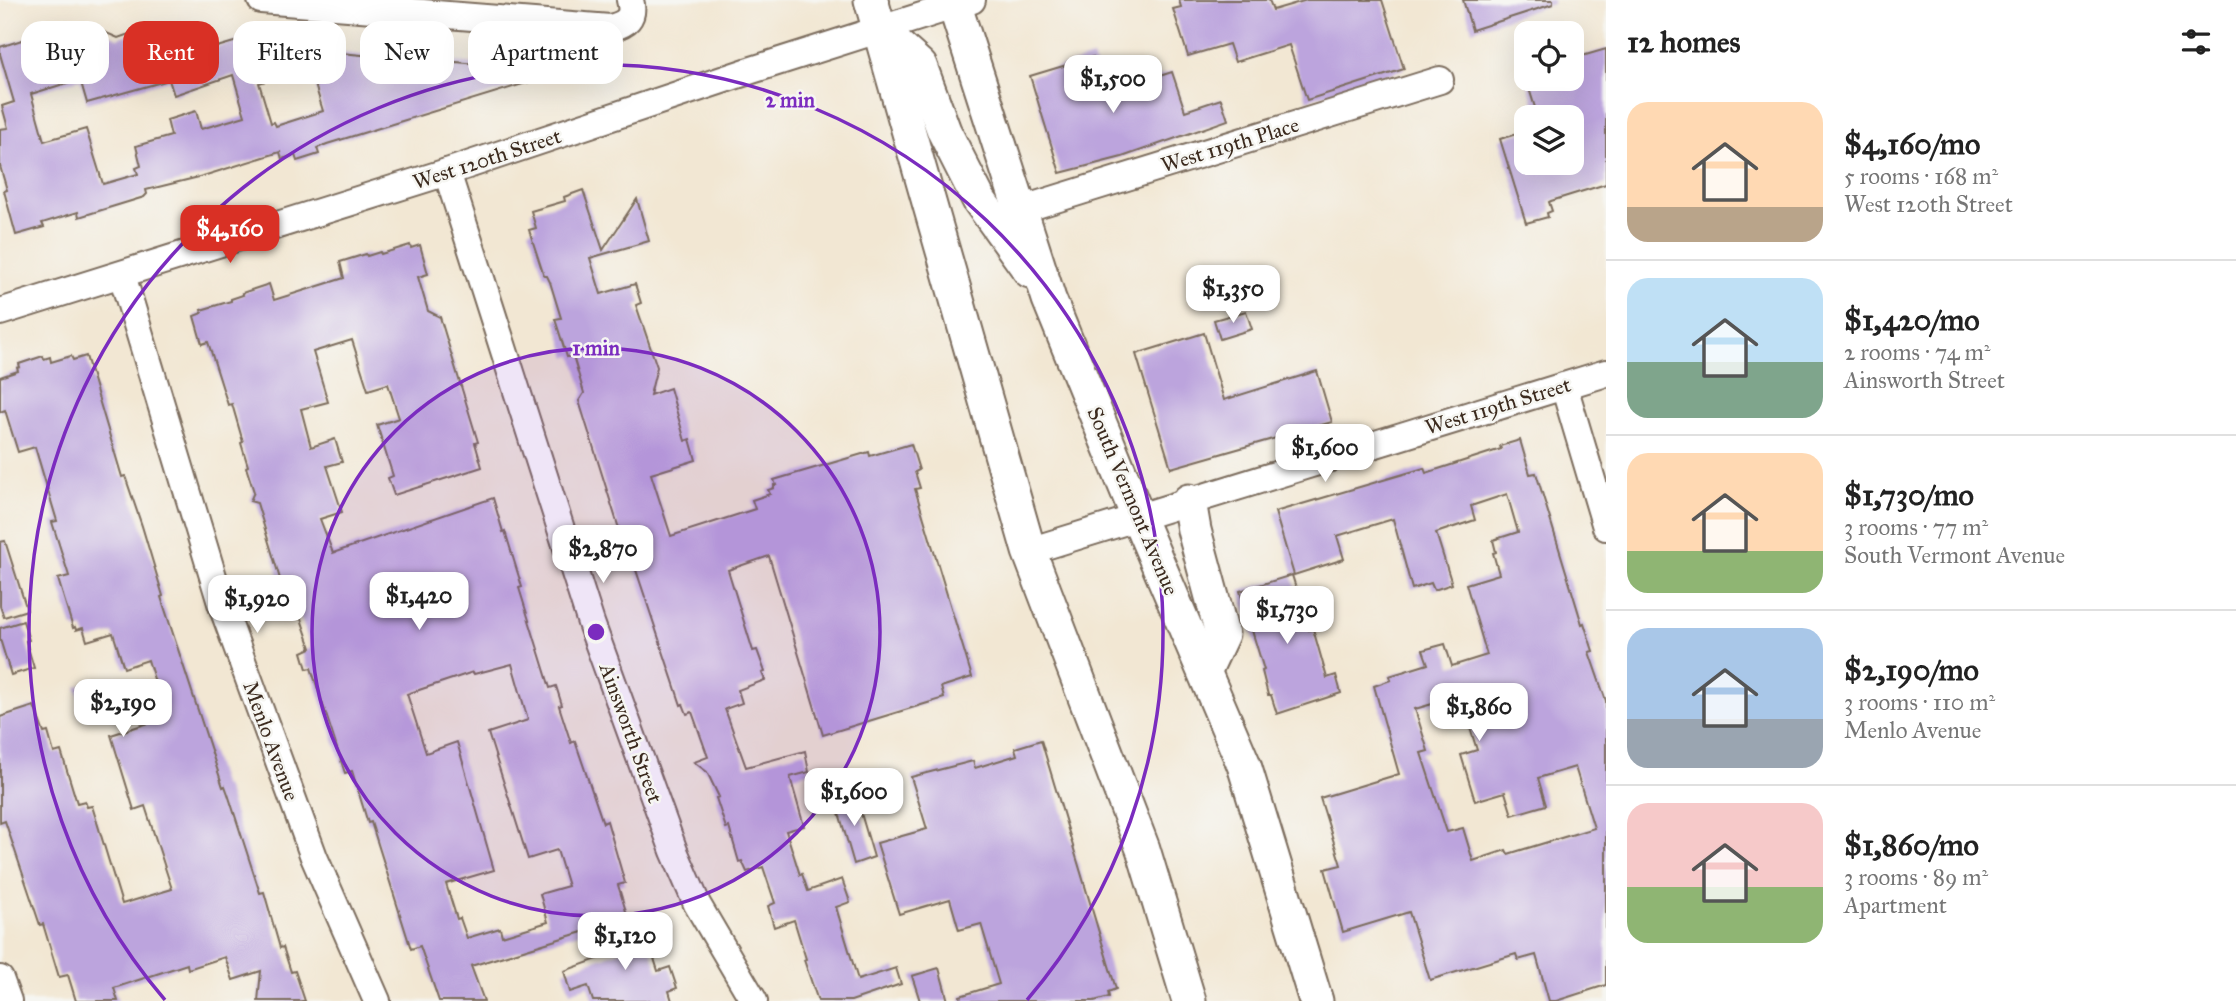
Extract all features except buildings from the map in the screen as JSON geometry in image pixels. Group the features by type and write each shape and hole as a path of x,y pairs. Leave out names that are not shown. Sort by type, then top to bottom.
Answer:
{"main road":[{"name":"South Vermont Avenue","path":"955,1 1049,299 1244,765 1316,1001"},
{"path":"876,15 920,66 944,131 979,200 1049,299"},
{"path":"876,15 1030,551 1143,849 1189,1001"},
{"path":"1189,501 1194,530 1222,634 1205,670"}],"street":[{"path":"261,0 367,5 610,28 623,25 630,18 630,0"},
{"name":"West 120th Street","path":"0,312 447,172 876,15 955,1"},
{"name":"West 119th Place","path":"1020,210 1440,80"},
{"name":"Ainsworth Street","path":"447,172 591,623 674,851 697,904 754,1001"},
{"name":"Menlo Avenue","path":"122,275 221,603 314,857 377,1001"},
{"name":"West 119th Street","path":"1030,551 1606,373"},
{"path":"1564,386 1606,527"},
{"path":"0,979 8,1001"}]}
